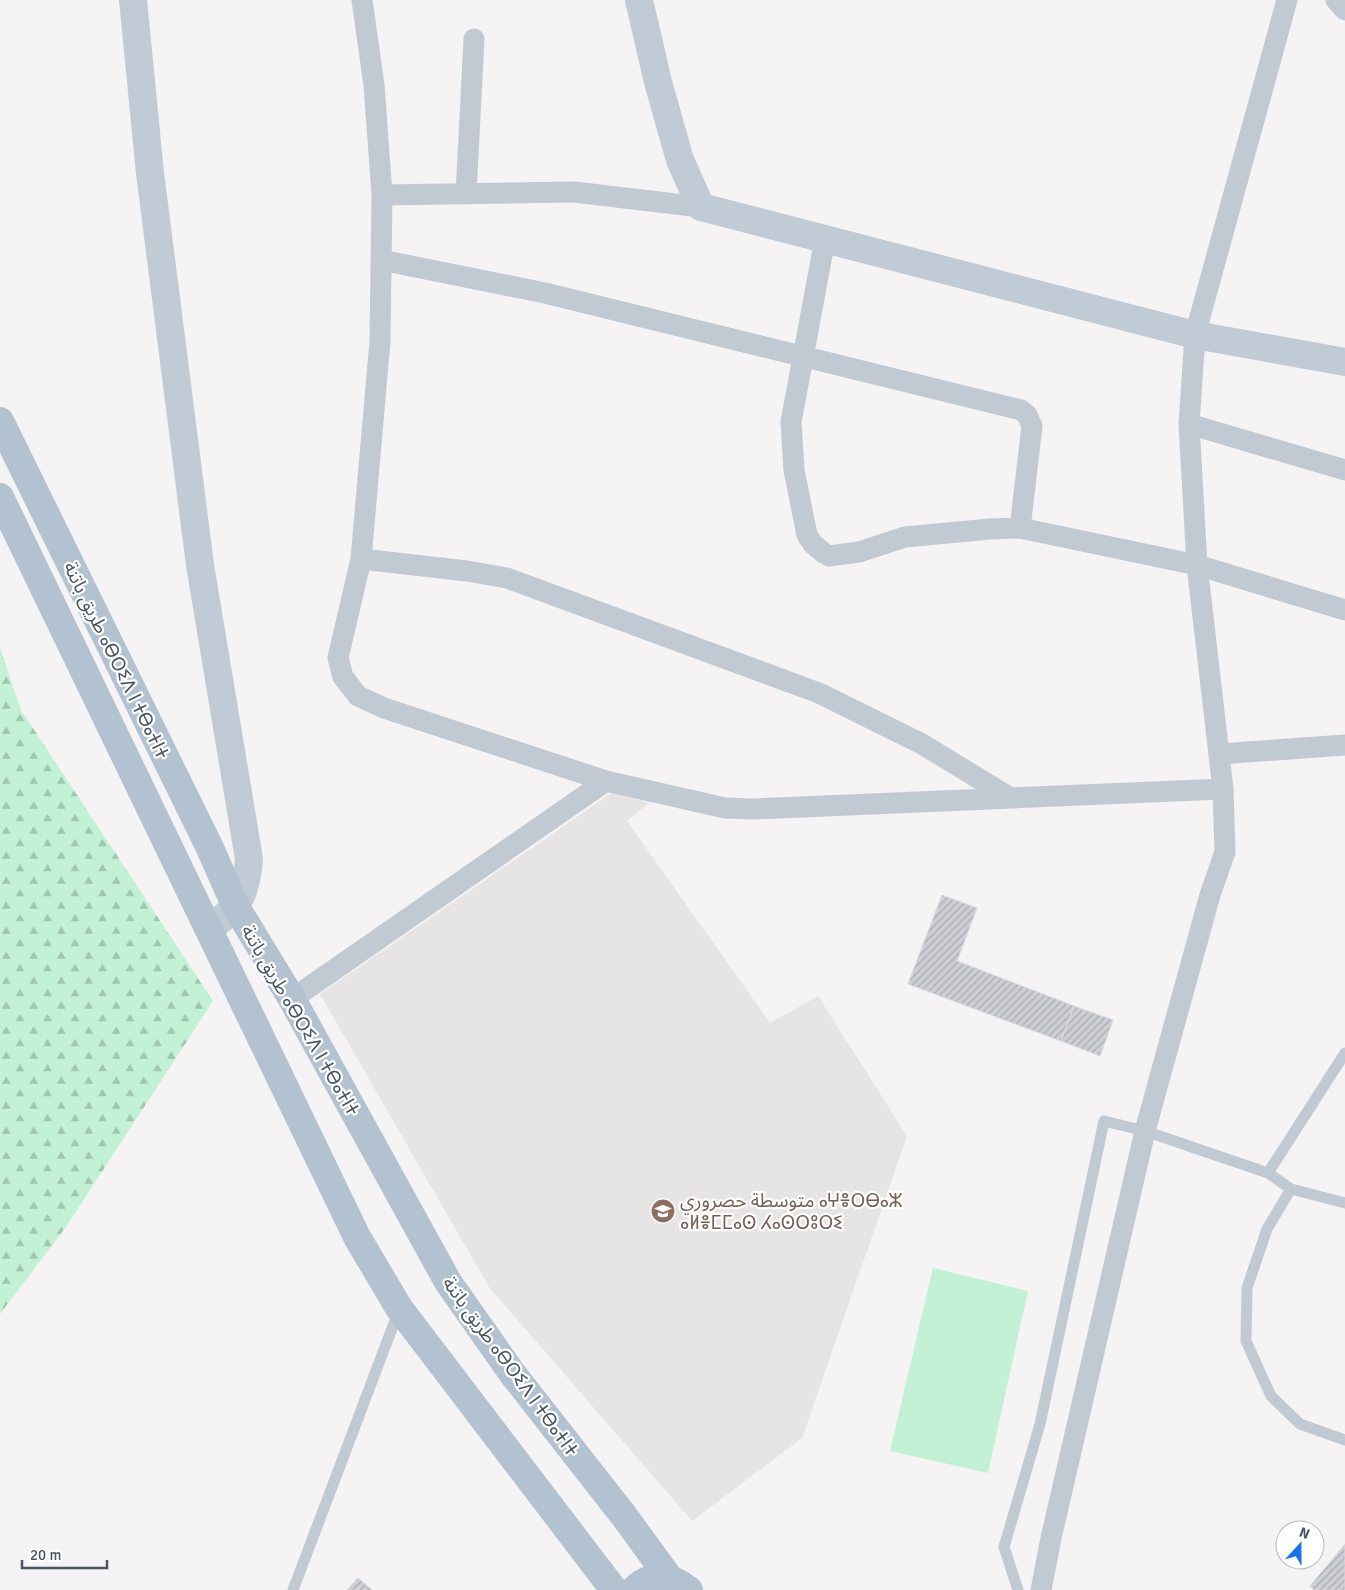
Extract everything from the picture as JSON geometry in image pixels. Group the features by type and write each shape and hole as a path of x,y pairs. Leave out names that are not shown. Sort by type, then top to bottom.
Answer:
{"main road":[{"path":"133,0 150,173 200,565 249,859 247,879 236,907 210,929"},
{"path":"639,0 658,82 680,160 701,208 1195,335 1345,362"},
{"name":"طريق باتنة ⴰⴱⵔⵉⴷ ⵏ ⵜⴱⴰⵜⵏⵜ","path":"0,421 209,846 236,907 292,999 448,1282 512,1373 679,1584"},
{"name":"طريق باتنة ⴰⴱⵔⵉⴷ ⵏ ⵜⴱⴰⵜⵏⵜ","path":"0,497 357,1237 399,1308 614,1590"},
{"path":"634,1590 648,1580 658,1578 679,1584"}],"street":[{"path":"362,0 374,85 382,196 380,341 361,559 338,658 343,678 358,696 384,708 606,781 725,808 753,809 1223,788"},
{"path":"1041,1590 1053,1529 1145,1131 1210,896 1225,852 1223,788 1197,565 1190,424 1195,335 1287,0"},
{"path":"1336,0 1345,10"},
{"path":"466,194 474,39"},
{"path":"382,196 574,192 701,208"},
{"path":"826,239 791,422 794,470 807,535 813,544 824,553 829,556 859,552 905,537 1020,528 1197,565 1345,610"},
{"path":"381,260 546,293 1021,410 1027,415 1032,426 1020,528"},
{"path":"1190,424 1345,470"},
{"path":"361,559 458,570 507,578 819,693 922,744 1009,797"},
{"path":"1219,754 1345,745"},
{"path":"292,999 606,781"}],"lane":[{"path":"1268,1173 1345,1053"},
{"path":"1018,1590 1004,1547 1040,1424 1104,1121 1145,1131 1268,1173 1291,1189 1345,1203"},
{"path":"1291,1189 1267,1229 1247,1288 1246,1342 1272,1396 1300,1424 1345,1440"},
{"path":"293,1590 399,1308"}],"shaded area":[{"name":"متوسطة حصروري ⴰⵖⴻⵔⴱⴰⵣ ⴰⵍⴻⵎⵎⴰⵙ ⵃⴰⵙⵔⵓⵔⵉ","path":"613,792 649,803 627,821 770,1023 818,996 907,1136 802,1438 692,1521 489,1287 320,994"}],"green space":[{"path":"0,648 21,710 213,1001 66,1227 0,1314"},
{"path":"933,1268 1028,1291 988,1473 890,1451"}],"building":[{"path":"942,895 977,908 957,961 1074,1006 1061,1041 908,984"},
{"path":"1074,1006 1113,1020 1100,1056 1061,1041"},
{"path":"1345,1544 1345,1590 1314,1590 1310,1586"},
{"path":"358,1578 372,1590 347,1590"}],"place":[{"name":"متوسطة حصروري ⴰⵖⴻⵔⴱⴰⵣ ⴰⵍⴻⵎⵎⴰⵙ ⵃⴰⵙⵔⵓⵔⵉ","path":"663,1211"}]}
